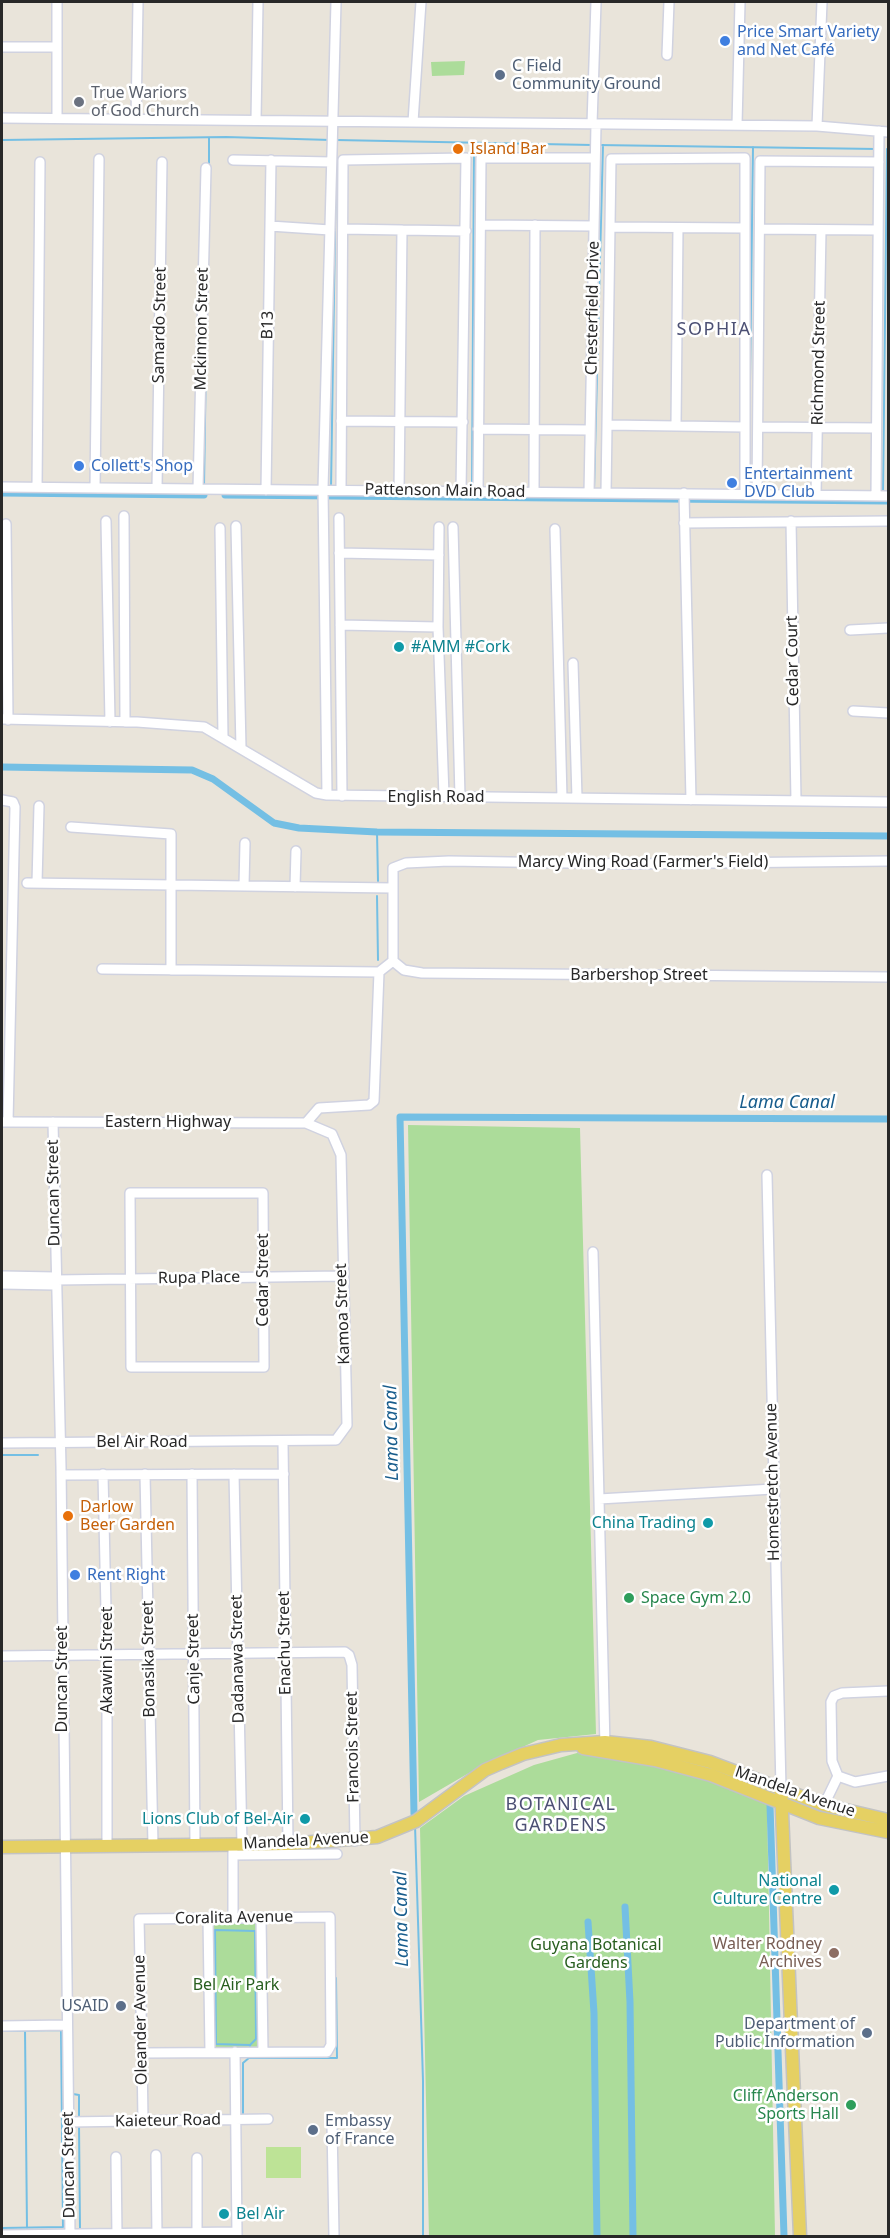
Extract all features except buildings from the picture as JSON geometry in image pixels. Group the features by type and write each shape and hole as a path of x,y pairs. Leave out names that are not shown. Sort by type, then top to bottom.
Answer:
{"main road":[{"name":"Mandela Avenue","path":"2,1847 195,1845 236,1848 355,1841 377,1837 403,1827 426,1814 485,1770 523,1754 561,1745 651,1747 710,1762 824,1805 888,1820"},
{"name":"Mandela Avenue","path":"605,1747 711,1775 819,1818 888,1832"},
{"path":"781,1789 800,2236"}],"street":[{"path":"57,2 57,118"},
{"path":"136,119 138,2"},
{"path":"256,120 258,2"},
{"path":"327,795 323,492 336,2"},
{"path":"413,122 421,2"},
{"name":"Chesterfield Drive","path":"589,493 596,2"},
{"path":"667,56 669,2"},
{"path":"737,125 740,2"},
{"path":"817,126 822,2"},
{"path":"2,47 57,47"},
{"path":"2,118 817,126 884,131 879,161 876,496"},
{"path":"339,490 343,160 466,158 462,491"},
{"path":"477,492 481,158 595,158"},
{"name":"Chesterfield Drive","path":"606,493 612,227 611,159 745,158 744,228"},
{"path":"94,488 99,159"},
{"path":"234,160 331,162"},
{"name":"B13","path":"266,490 271,160"},
{"path":"757,495 760,161 879,161"},
{"path":"37,487 40,162"},
{"name":"Samardo Street","path":"157,489 162,162"},
{"name":"Mckinnon Street","path":"198,489 206,168"},
{"path":"481,225 594,226"},
{"path":"534,492 535,225"},
{"path":"270,226 330,230"},
{"path":"612,227 744,228 745,494"},
{"path":"676,424 678,228"},
{"path":"343,229 466,231"},
{"path":"760,229 878,230"},
{"path":"399,491 402,230"},
{"name":"Richmond Street","path":"816,495 821,231"},
{"path":"341,421 463,423"},
{"path":"608,426 676,424 745,427"},
{"path":"758,427 876,428"},
{"path":"478,429 590,430"},
{"name":"Pattenson Main Road","path":"2,487 323,492 339,490 462,491 684,496 745,494 888,496"},
{"path":"684,496 691,800"},
{"path":"124,516 125,722"},
{"path":"339,518 342,796"},
{"path":"684,518 888,522"},
{"path":"106,521 110,722"},
{"name":"Cedar Court","path":"791,521 795,801"},
{"path":"5,719 6,524"},
{"path":"236,526 241,748"},
{"path":"439,527 438,627 444,796"},
{"path":"453,527 460,797"},
{"path":"220,528 223,737"},
{"path":"555,529 562,798"},
{"path":"339,553 439,555"},
{"path":"340,625 438,627"},
{"path":"850,630 888,628"},
{"path":"559,672 573,667 577,798"},
{"path":"854,711 888,712"},
{"name":"English Road","path":"5,719 188,724 204,727 316,793 327,795 888,802"},
{"path":"2,800 13,802 15,807 6,967 8,1103 5,1122"},
{"path":"37,883 39,806"},
{"path":"71,827 171,834 171,970"},
{"path":"244,843 244,886"},
{"path":"296,851 296,887"},
{"name":"Marcy Wing Road (Farmer's Field)","path":"392,888 393,868 415,862 629,864 888,861"},
{"path":"27,883 392,888 393,961 379,972 102,969"},
{"name":"Barbershop Street","path":"393,961 404,970 422,973 888,977"},
{"path":"306,1123 319,1108 369,1105 374,1101 379,972"},
{"name":"Eastern Highway","path":"5,1122 306,1123 332,1134"},
{"name":"Duncan Street","path":"53,1122 61,1471 61,1656 67,1846 66,2025 70,2122 70,2235"},
{"name":"Kamoa Street","path":"283,1442 336,1440 347,1425 342,1276 342,1155 332,1134"},
{"name":"Homestretch Avenue","path":"768,1175 781,1789"},
{"name":"Cedar Street","path":"130,1193 263,1193 263,1277 264,1367 131,1367 130,1193"},
{"path":"593,1252 605,1747"},
{"path":"2,1276 55,1281"},
{"name":"Rupa Place","path":"55,1281 342,1276"},
{"path":"2,1284 55,1281"},
{"name":"Bel Air Road","path":"2,1443 283,1442"},
{"name":"Enachu Street","path":"283,1442 288,1844"},
{"path":"61,1471 103,1474 284,1474"},
{"name":"Akawini Street","path":"103,1474 107,1656 106,1846"},
{"name":"Bonasika Street","path":"146,1474 153,1845"},
{"name":"Canje Street","path":"192,1474 195,1845"},
{"name":"Dadanawa Street","path":"234,1474 238,1655 234,1917"},
{"path":"599,1499 773,1488"},
{"name":"Francois Street","path":"285,1653 340,1652 349,1655 352,1665 355,1841"},
{"path":"2,1656 285,1653"},
{"path":"888,1691 834,1696 831,1702 831,1761 838,1776 855,1782 888,1776"},
{"path":"824,1805 838,1776"},
{"path":"236,1848 337,1854"},
{"name":"Coralita Avenue","path":"139,1919 330,1917 330,2049 327,2052 259,2052"},
{"path":"208,1918 210,2052"},
{"path":"142,2053 259,2052 261,1918"},
{"name":"Oleander Avenue","path":"139,1919 143,2121"},
{"path":"2,2026 66,2025"},
{"path":"2,2235 237,2234 238,2052"},
{"name":"Kaieteur Road","path":"70,2122 268,2119"},
{"path":"332,2124 334,2236"},
{"path":"156,2155 157,2234"},
{"path":"116,2157 117,2235"},
{"path":"197,2158 197,2234"}],"green space":[{"path":"465,61 464,75 432,76 431,62"},
{"path":"408,1125 580,1128 596,1734 538,1740 481,1766 419,1802"},
{"name":"Guyana Botanical Gardens","path":"577,1753 632,1760 702,1778 767,1803 775,2236 429,2236 420,1828 464,1796 534,1765"},
{"name":"Bel Air Park","path":"212,1922 258,1922 260,2048 213,2049"},
{"path":"266,2147 301,2147 301,2178 266,2178"}],"waterway":[{"path":"2,140 226,137 331,140"},
{"path":"209,138 209,165"},
{"path":"336,140 592,145"},
{"path":"472,488 474,143"},
{"path":"597,145 877,149"},
{"path":"594,490 603,145"},
{"path":"749,459 753,147"},
{"path":"883,494 887,149"},
{"path":"331,488 336,167"},
{"path":"204,486 206,354"},
{"path":"2,493 204,495"},
{"path":"225,495 888,501"},
{"path":"2,767 192,770 213,779 274,823 299,828 377,832 888,836"},
{"path":"377,832 378,881"},
{"path":"377,896 378,960"},
{"name":"Lama Canal","path":"414,1814 400,1117 888,1119"},
{"path":"2,1455 38,1455"},
{"path":"770,1805 784,2236"},
{"name":"Lama Canal","path":"415,1825 423,2081 423,2236"},
{"path":"70,1875 72,2016"},
{"path":"625,1907 630,2002 633,2236"},
{"path":"588,1922 594,2013 597,2236"},
{"path":"250,2045 256,2039 255,1931 215,1930 216,2044 250,2045 250,2051"},
{"path":"250,2058 337,2058 336,1978"},
{"path":"25,2030 27,2228"},
{"path":"2,2031 61,2030 63,2227 2,2228"},
{"path":"243,2115 243,2063 250,2057"},
{"path":"73,2094 79,2095 79,2119"},
{"path":"79,2125 80,2230"}],"place":[{"name":"Price Smart Variety and Net Café","path":"725,41"},
{"name":"C Field Community Ground","path":"500,75"},
{"name":"True Wariors of God Church","path":"79,102"},
{"name":"Island Bar","path":"458,149"},
{"name":"Collett's Shop","path":"79,466"},
{"name":"Entertainment DVD Club","path":"732,483"},
{"name":"#AMM #Cork","path":"399,647"},
{"name":"Darlow Beer Garden","path":"68,1516"},
{"name":"China Trading","path":"708,1523"},
{"name":"Rent Right","path":"75,1575"},
{"name":"Space Gym 2.0","path":"629,1598"},
{"name":"Lions Club of Bel-Air","path":"305,1819"},
{"name":"National Culture Centre","path":"834,1890"},
{"name":"Walter Rodney Archives","path":"834,1953"},
{"name":"USAID","path":"121,2006"},
{"name":"Department of Public Information","path":"867,2033"},
{"name":"Cliff Anderson Sports Hall","path":"851,2105"},
{"name":"Embassy of France","path":"313,2130"},
{"name":"Bel Air","path":"224,2214"}],"district":[{"name":"SOPHIA","path":"714,330"},
{"name":"BOTANICAL GARDENS","path":"561,1815"}]}
